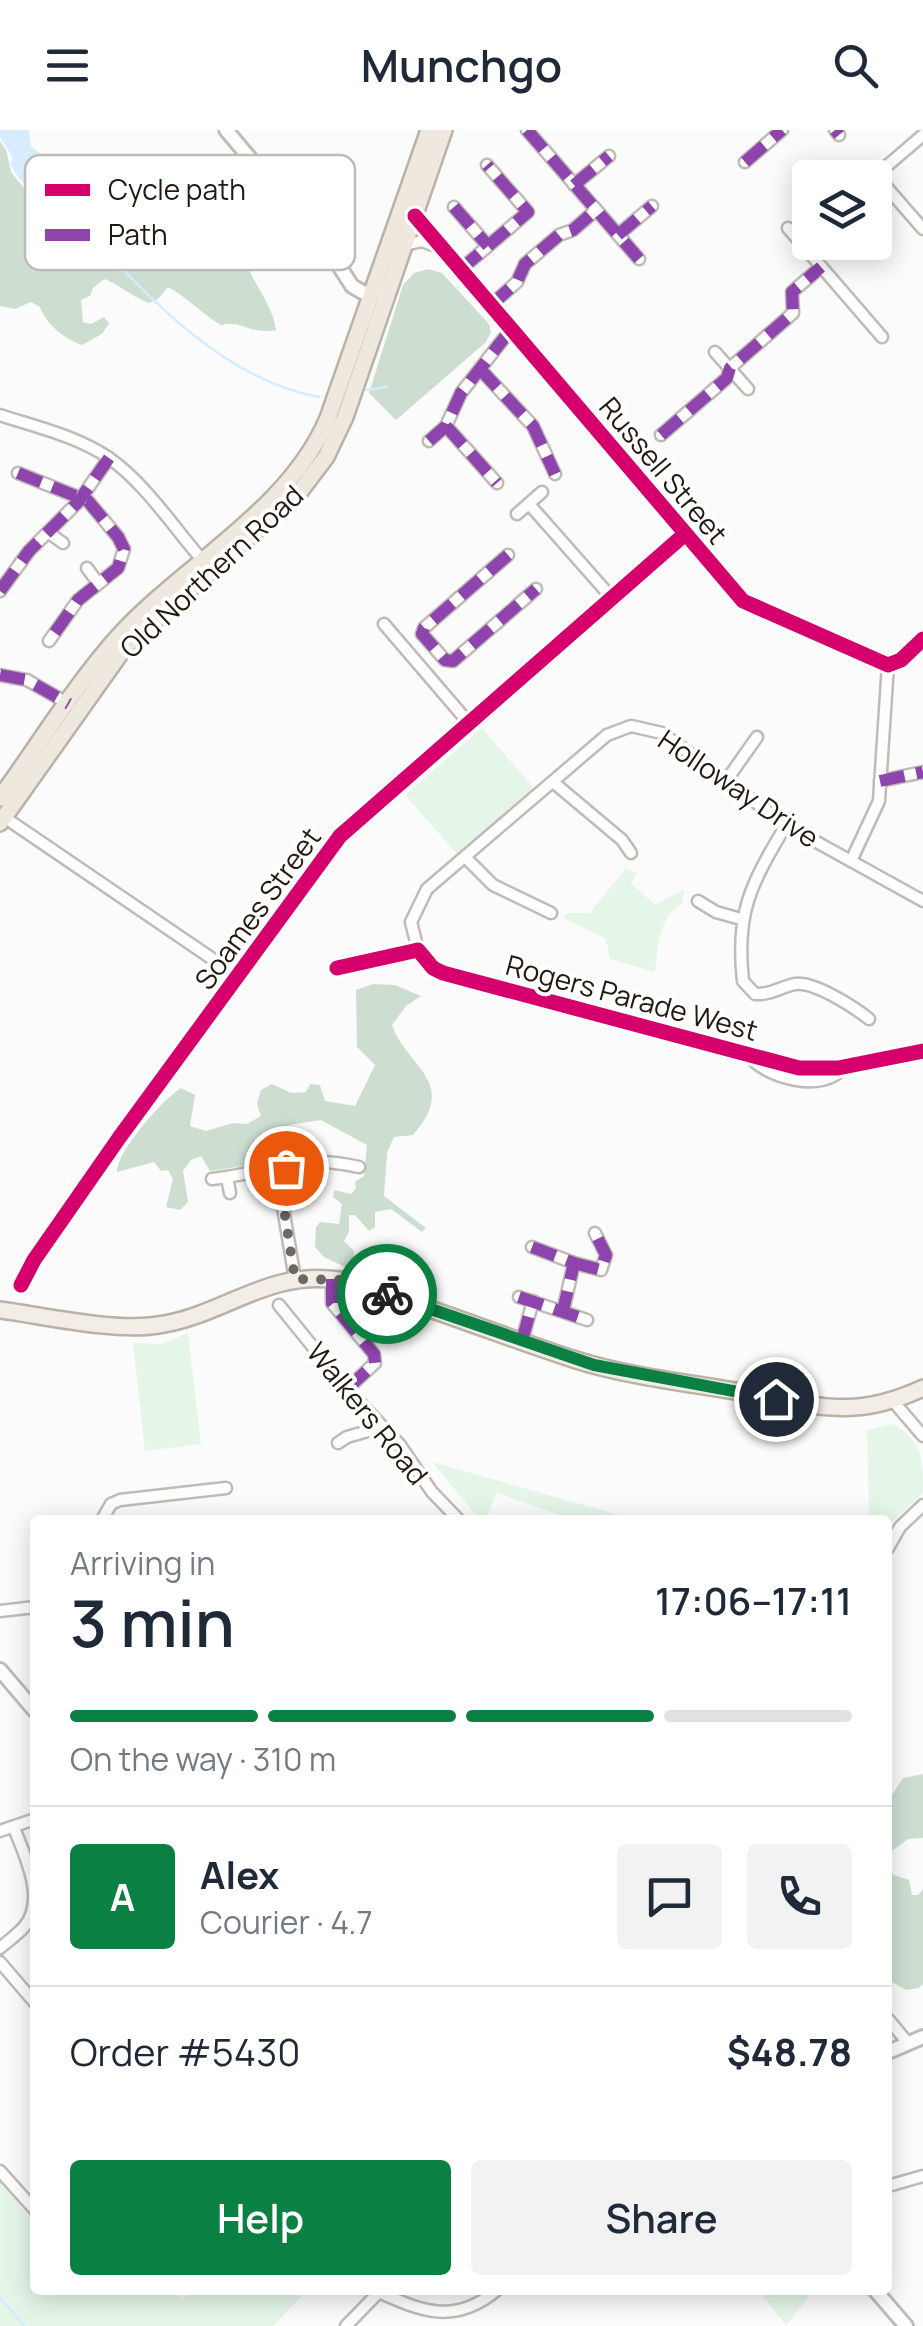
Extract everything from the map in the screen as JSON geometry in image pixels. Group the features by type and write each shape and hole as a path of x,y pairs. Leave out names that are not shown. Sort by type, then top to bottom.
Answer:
{"highway":[{"name":"Old Northern Road","path":"0,798 117,638 291,500 326,457 345,417 380,284 428,130"},
{"name":"Old Northern Road","path":"1,819 125,647 307,459 328,418 380,284 405,245 444,130"}],"main road":[{"path":"0,1310 147,1326 184,1319 270,1284 332,1279 366,1286 594,1365 825,1408 861,1408 893,1401 923,1388"}],"street":[{"path":"226,130 247,155"},
{"path":"745,162 782,130"},
{"path":"532,132 638,259"},
{"path":"892,161 923,135"},
{"path":"574,185 608,156"},
{"path":"460,270 528,212 487,165"},
{"path":"892,195 923,229"},
{"path":"454,206 488,246"},
{"path":"618,236 652,206"},
{"path":"491,305 517,282 524,266 556,236 575,228 596,210"},
{"name":"Russell Street","path":"415,216 743,601 888,665"},
{"path":"788,228 792,231"},
{"path":"405,245 422,241 439,247"},
{"path":"817,260 882,338"},
{"path":"660,435 793,313 792,292 821,267"},
{"path":"343,270 355,288 380,284"},
{"path":"428,441 446,426 461,393 512,328"},
{"path":"715,352 748,389"},
{"path":"480,369 532,426 555,474"},
{"path":"0,415 86,444 109,458 130,476 206,565"},
{"path":"446,426 497,484"},
{"path":"0,591 24,556 82,498 109,458"},
{"path":"18,473 82,498 118,537 124,550 121,564 78,600 49,641"},
{"path":"517,514 542,492"},
{"path":"529,504 611,597"},
{"path":"49,532 64,543"},
{"name":"Soames Street","path":"21,1285 34,1260 119,1138 340,836 684,534"},
{"path":"508,555 424,628 422,634 445,660 454,660 536,589"},
{"path":"87,568 98,583"},
{"path":"384,624 468,722"},
{"path":"851,861 876,812 888,665 901,660 923,639"},
{"path":"0,674 27,680 68,704"},
{"name":"Holloway Drive","path":"418,950 411,922 422,894 607,734 631,726 662,733 786,825 923,901"},
{"path":"726,781 757,737"},
{"path":"880,781 923,772"},
{"path":"553,782 622,840 631,853"},
{"path":"1,819 238,977"},
{"path":"786,825 754,879 741,919 743,981 749,990 767,995 801,983 854,1006 870,1019"},
{"path":"465,857 493,885 551,914"},
{"path":"698,901 716,912 741,919"},
{"path":"338,968 418,950"},
{"name":"Rogers Parade West","path":"418,950 433,968 443,973 799,1068 843,1067 923,1050"},
{"path":"276,1176 289,1166 325,1161 359,1167"},
{"path":"212,1179 264,1170 276,1176 295,1279"},
{"path":"227,1177 230,1192"},
{"path":"532,1247 601,1270 606,1255 594,1233"},
{"path":"563,1311 574,1263"},
{"path":"332,1279 332,1303 372,1352 375,1363 347,1389"},
{"path":"520,1297 587,1320"},
{"path":"522,1341 533,1301"},
{"name":"Walkers Road","path":"279,1305 347,1389 400,1445 432,1492 453,1515"},
{"path":"372,1352 382,1340"},
{"path":"893,1401 923,1436"},
{"path":"338,1443 382,1427"},
{"path":"105,1515 111,1504 120,1500 226,1488"},
{"path":"892,1541 900,1527 923,1506"},
{"path":"0,1612 30,1608"},
{"path":"0,1670 30,1705"},
{"path":"0,1831 30,1821"},
{"path":"14,1828 30,1875"},
{"path":"0,1948 25,1926 30,1914"},
{"path":"0,1962 30,1996"},
{"path":"892,2024 908,2044"},
{"path":"892,2050 923,2038"},
{"path":"0,2171 30,2204"},
{"path":"892,2185 923,2176"},
{"path":"346,2326 373,2295"},
{"path":"387,2295 430,2313 476,2307 491,2295"},
{"path":"879,2295 906,2326"}],"green space":[{"path":"0,141 11,172 25,189 25,270 249,270 272,313 276,330 221,325 168,287 149,303 104,279 90,296 81,300 83,322 91,324 104,317 109,323 102,334 82,345 57,330 40,307 31,302 15,309 0,306"},
{"path":"429,269 442,273 489,324 491,332 486,342 396,420 369,393 403,285 414,273"},
{"path":"482,728 534,788 458,855 405,795"},
{"path":"625,869 638,873 631,883 655,905 685,889 681,905 663,925 655,972 610,959 606,939 564,918 567,913 590,913"},
{"path":"373,984 395,985 421,996 406,1006 392,1025 425,1076 432,1101 413,1135 394,1137 387,1153 384,1196 426,1228 422,1232 391,1209 375,1212 375,1227 369,1231 355,1215 349,1215 349,1232 344,1241 354,1251 353,1262 345,1267 324,1257 315,1247 316,1227 320,1222 339,1224 342,1204 333,1197 334,1190 351,1194 356,1188 355,1182 364,1176 367,1145 321,1120 289,1125 276,1145 278,1161 210,1171 201,1156 191,1160 183,1171 188,1202 180,1210 166,1207 173,1179 168,1170 161,1171 154,1162 117,1172 124,1152 142,1126 181,1088 195,1095 190,1126 206,1131 233,1123 247,1124 261,1116 257,1104 261,1090 272,1084 291,1093 306,1092 310,1084 320,1085 325,1101 355,1106 375,1065 357,1047 356,990"},
{"path":"188,1333 201,1444 145,1451 133,1343 161,1344"},
{"path":"892,1424 910,1437 919,1452 923,1493 892,1522 892,1515 869,1515 867,1430"},
{"path":"432,1462 619,1515 560,1515 497,1493 487,1515 476,1515"},
{"path":"923,1774 923,1838 908,1839 892,1851 892,1795 903,1778"},
{"path":"892,1874 909,1880 912,1895 923,1889 923,1984 906,1990 892,1982"},
{"path":"0,2182 30,2217 30,2295 178,2295 182,2299 187,2295 303,2295 273,2326 0,2326"},
{"path":"762,2295 810,2295 786,2325"}],"water":[{"path":"0,130 29,130 31,147 39,155 25,155 25,184 10,163 13,158"}],"waterway":[{"path":"124,270 206,345 241,368 279,386 319,397"},
{"path":"365,390 387,387"},
{"path":"0,2298 25,2326"}],"marked path":[{"path":"527,130 639,259"},
{"path":"745,162 782,130"},
{"path":"835,130 839,135"},
{"path":"574,185 609,156"},
{"path":"460,270 528,212 487,165"},
{"path":"618,235 652,206"},
{"path":"454,207 488,246"},
{"path":"491,305 517,282 525,264 596,210"},
{"path":"661,435 793,313 792,292 821,267"},
{"path":"429,441 446,426 461,393 512,328"},
{"path":"480,369 533,426 555,474"},
{"path":"446,426 497,483"},
{"path":"0,591 29,551 79,501 109,458"},
{"path":"18,473 88,501 124,549 118,568 78,600 49,641"},
{"path":"508,555 424,628 422,634 445,660 453,661 536,589"},
{"path":"0,675 27,680 69,704"},
{"path":"880,781 923,772"},
{"path":"574,1263 601,1270 606,1255 595,1233"},
{"path":"532,1247 574,1263 563,1311"},
{"path":"332,1279 332,1303 374,1354 375,1363 347,1389"},
{"path":"519,1297 587,1320"},
{"path":"522,1341 533,1301"}],"cycle path":[{"path":"415,216 743,601 888,665 901,660 923,639"},
{"path":"21,1285 34,1260 119,1138 340,836 685,534"},
{"path":"337,968 418,950 433,968 443,973 799,1068 838,1068 923,1051"}],"way so far":[{"path":"286,1168 276,1176 295,1279 340,1280 387,1294"}],"route":[{"path":"387,1294 594,1365 776,1399"}]}
